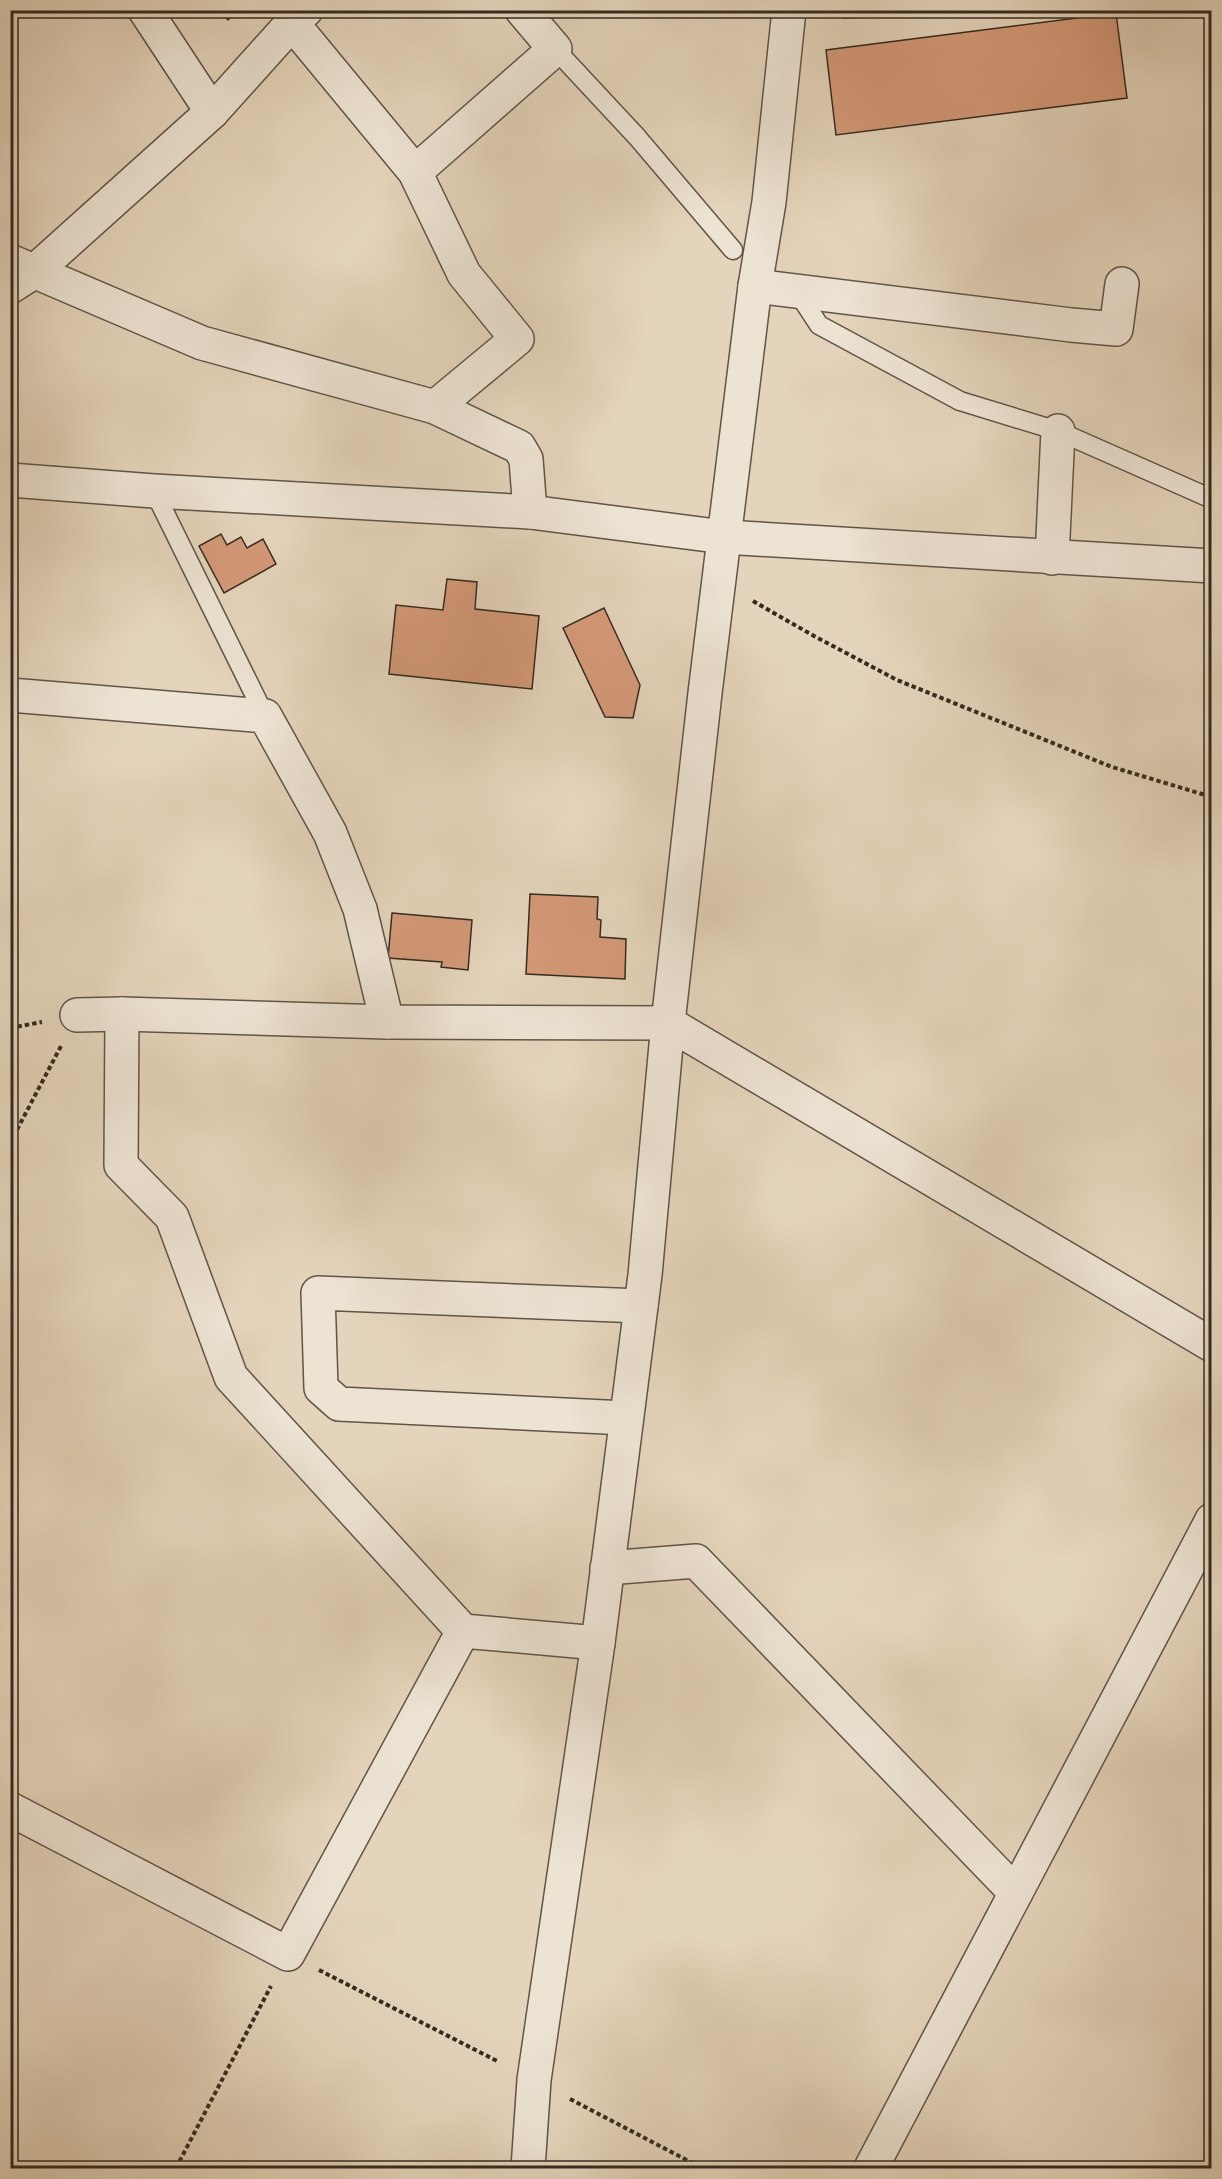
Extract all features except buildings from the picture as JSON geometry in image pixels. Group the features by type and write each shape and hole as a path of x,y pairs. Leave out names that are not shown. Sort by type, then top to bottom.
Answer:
{"street":[{"path":"145,10 212,112"},
{"path":"415,172 555,49 522,10"},
{"path":"528,2169 534,2080 598,1643 641,1306 668,1023 724,537 755,286 769,202 789,10"},
{"path":"435,407 517,339 464,274 415,172 299,17 212,112 19,273 202,343 435,407 519,447 526,459 530,512"},
{"path":"755,286 1071,326 1116,329 1122,284"},
{"path":"1052,558 1058,431"},
{"path":"10,480 154,491 530,512 724,537 1212,566"},
{"path":"10,695 265,716 334,844 360,909 387,1022"},
{"path":"77,1015 123,1014 387,1022 668,1023 1212,1345"},
{"path":"123,1014 121,1165 172,1217 231,1377 463,1631 598,1643"},
{"path":"626,1418 339,1404 321,1388 318,1293 641,1306"},
{"path":"871,2169 1212,1520"},
{"path":"607,1568 696,1560 1015,1892"},
{"path":"10,1809 288,1954 463,1631"}],"lane":[{"path":"555,49 637,137 733,250"},
{"path":"798,293 819,325 960,400 1058,431 1212,499"},
{"path":"154,491 265,716"}],"path":[{"path":"719,581 814,636 897,680 1112,767 1212,797"},
{"path":"10,1029 77,1015"},
{"path":"10,1143 77,1015"},
{"path":"176,2169 288,1954 702,2169"}]}
